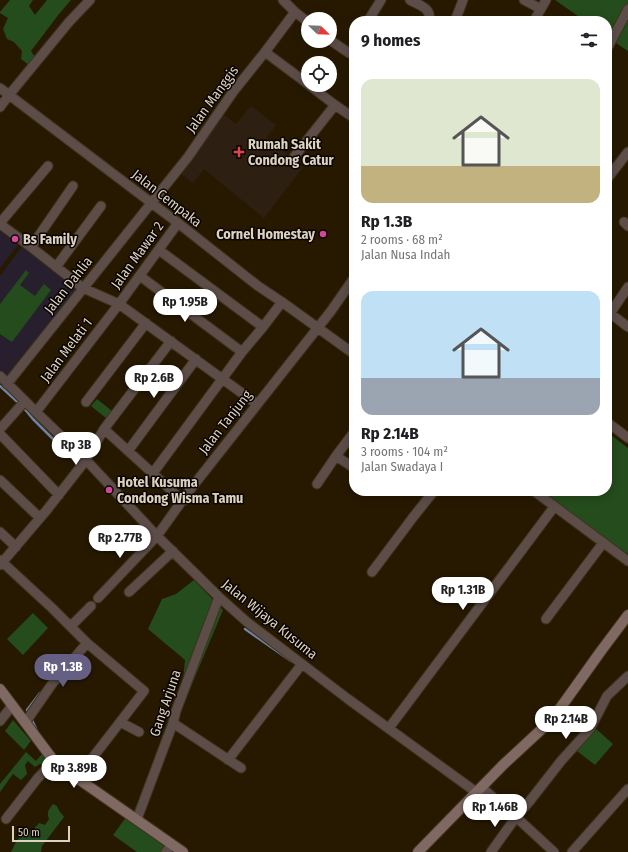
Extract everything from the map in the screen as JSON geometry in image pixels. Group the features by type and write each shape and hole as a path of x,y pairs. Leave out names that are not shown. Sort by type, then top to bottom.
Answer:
{"street":[{"path":"0,107 69,22 90,0"},
{"path":"283,0 301,17"},
{"path":"371,16 381,0"},
{"path":"410,0 426,9 430,16"},
{"path":"457,16 463,0"},
{"path":"524,0 541,9"},
{"path":"537,16 546,0"},
{"path":"612,39 628,9"},
{"name":"Jalan Manggis","path":"151,203 188,157 233,92 266,52 295,12"},
{"path":"337,45 349,53"},
{"path":"266,52 301,80"},
{"name":"Jalan Cempaka","path":"0,88 178,223 258,286 349,350"},
{"path":"317,92 349,115"},
{"path":"294,157 335,105"},
{"path":"612,173 628,152"},
{"path":"48,166 0,224 31,246 83,288 119,304 257,404"},
{"path":"31,246 73,186"},
{"name":"Jalan Dahlia","path":"7,384 151,203"},
{"path":"56,266 101,206"},
{"name":"Jalan Mawar 2","path":"119,304 178,223"},
{"path":"159,250 263,327"},
{"path":"140,276 242,352"},
{"name":"Jalan Tanjung","path":"98,598 157,536 257,404 318,328 349,285"},
{"path":"612,309 628,287"},
{"path":"153,473 242,352 282,302"},
{"name":"Jalan Melati 1","path":"36,412 119,304"},
{"path":"612,317 628,327"},
{"path":"86,402 146,323"},
{"path":"77,778 144,690 87,643 71,626 1,562 16,547 86,460 104,429 171,341"},
{"path":"128,451 196,359"},
{"name":"Jalan Wijaya Kusuma","path":"0,376 23,403 36,412 86,460 157,536 219,597 247,622 348,699 516,817 554,852"},
{"path":"0,429 23,403"},
{"path":"612,426 628,438"},
{"path":"104,429 183,501"},
{"path":"0,434 59,495"},
{"path":"317,484 349,439"},
{"path":"336,456 349,465"},
{"path":"0,480 40,518"},
{"path":"372,572 430,496"},
{"path":"540,496 628,561"},
{"path":"389,728 554,507"},
{"path":"0,532 16,547"},
{"path":"546,619 603,543"},
{"path":"129,592 173,551"},
{"name":"Gang Arjuna","path":"136,819 219,597"},
{"path":"71,626 91,606"},
{"path":"418,852 503,765 544,727 561,707 628,616"},
{"path":"25,723 52,684 87,643"},
{"path":"228,760 302,664"},
{"path":"491,852 516,817 561,761 590,728 607,696 628,676"},
{"path":"0,689 54,760 136,819 169,848 183,852"},
{"path":"0,721 12,706"},
{"path":"120,722 138,732"},
{"path":"173,723 241,768"},
{"path":"2,821 54,760"},
{"path":"572,852 626,796"}],"shaded area":[{"name":"Rumah Sakit Condong Catur","path":"251,106 276,125 267,137 303,167 264,218 204,169 193,183 177,171 222,113 236,124"},
{"path":"0,230 18,245 0,268"},
{"path":"24,244 81,288 9,380 0,371 0,276"}],"green space":[{"path":"10,0 33,0 29,6 35,15 47,0 71,0 31,51 35,57 29,65 21,59 22,51 14,42 7,39 3,29 8,18 0,12"},
{"path":"555,0 628,0 628,51 612,40 612,16 578,16"},
{"path":"26,270 29,273 20,285 35,296 44,284 51,290 12,342 0,334 0,304"},
{"path":"97,399 112,411 106,418 91,406"},
{"path":"612,436 628,448 628,554 544,496 612,496"},
{"path":"194,580 223,610 180,713 185,660 148,629 162,599 176,594"},
{"path":"33,613 48,628 23,655 7,639"},
{"path":"13,720 31,741 24,750 5,731"},
{"path":"595,728 613,744 595,765 577,751"},
{"path":"26,752 36,761 42,754 51,764 46,767 40,764 35,767 28,761 25,765 27,774 21,780 13,774 0,792 0,784"},
{"path":"53,804 57,806 64,817 42,846 41,852 11,852 16,842 25,831 33,830 39,823 45,825 49,819 48,811"},
{"path":"127,816 168,846 163,852 137,852 113,835"}],"waterway":[{"path":"0,386 23,407 79,465"},
{"path":"245,629 291,661"},
{"path":"28,713 27,710 40,693"},
{"path":"31,718 37,731"}],"place":[{"name":"Rumah Sakit Condong Catur","path":"239,152"},
{"name":"Cornel Homestay","path":"323,234"},
{"name":"Bs Family","path":"15,239"},
{"name":"Hotel Kusuma Condong Wisma Tamu","path":"109,490"}]}
